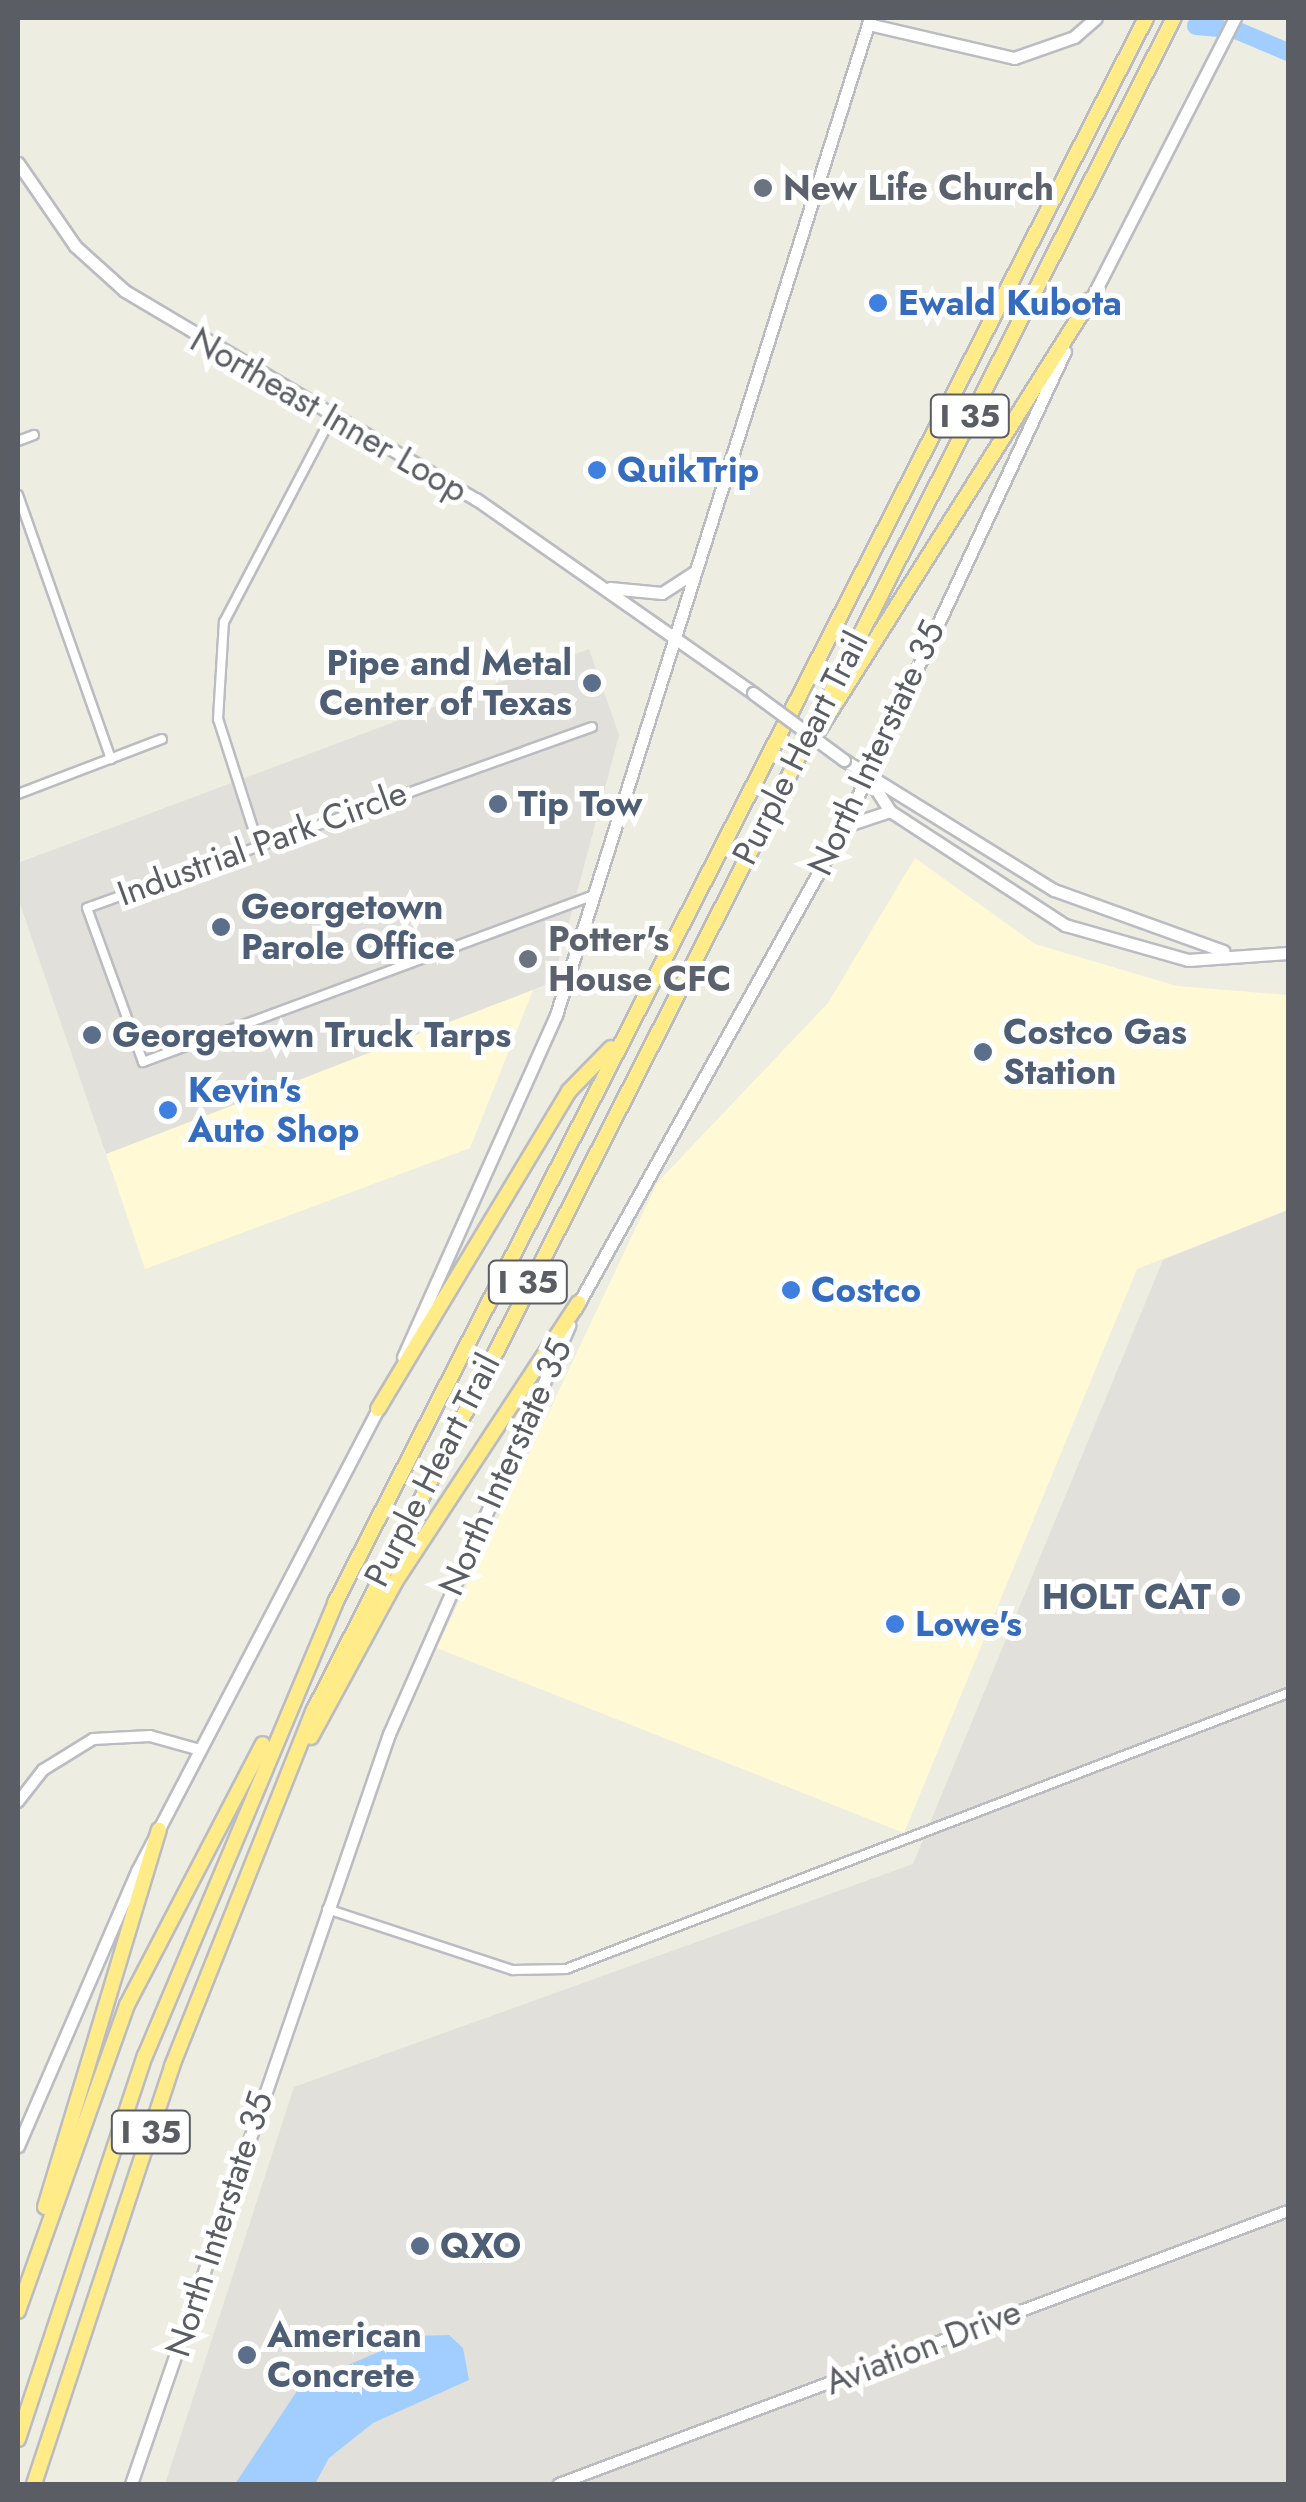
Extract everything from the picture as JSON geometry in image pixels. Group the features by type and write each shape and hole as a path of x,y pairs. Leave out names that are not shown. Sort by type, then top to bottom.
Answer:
{"highway":[{"name":"Purple Heart Trail","path":"18,2440 145,2056 293,1694 622,1037 1146,18"},
{"name":"Purple Heart Trail","path":"34,2484 172,2066 351,1629 1174,18"},
{"path":"782,784 1090,300"},
{"path":"378,1408 569,1091 622,1037"},
{"path":"285,1786 396,1582 578,1303"},
{"path":"30,2270 127,2005 293,1694"},
{"path":"18,2310 85,2052 159,1830"}],"main road":[{"path":"18,2146 159,1830 378,1408 510,1131 594,895 869,21 1014,58 1096,18"},
{"name":"North Interstate 35","path":"131,2484 327,1909 402,1703 578,1303 842,830 983,513 1235,18"},
{"name":"Northeast Inner Loop","path":"18,163 75,246 125,291 333,413 609,588 868,776"},
{"path":"609,588 662,594 694,572"},
{"path":"868,776 890,811 1065,925 1188,960 1223,950 1288,952"},
{"path":"868,776 904,789 1054,890 1223,950"},
{"path":"842,830 890,811"}],"street":[{"path":"258,844 218,718 224,622 333,413"},
{"path":"18,441 34,434"},
{"path":"18,495 111,758"},
{"name":"Industrial Park Circle","path":"592,728 258,844 88,908 143,1062 594,895"},
{"path":"18,794 162,739"},
{"path":"327,1909 513,1970 566,1969 1288,1693"},
{"path":"18,1802 44,1770 93,1739 150,1736 200,1750"},
{"name":"Aviation Drive","path":"558,2484 1288,2211"}],"shaded area":[{"path":"589,649 619,735 553,982 106,1154 18,898 18,863"},
{"path":"915,858 1035,944 1177,986 1288,995 1288,1210 1137,1269 904,1833 437,1648 657,1183 828,1003"},
{"path":"533,990 470,1148 145,1269 106,1154"},
{"path":"1288,1210 1288,2484 165,2484 294,2087 913,1864 1163,1260"}],"water":[{"path":"449,2335 463,2348 469,2380 373,2423 329,2458 315,2484 235,2484 301,2385 416,2336"}],"waterway":[{"path":"1196,26 1219,28"},
{"path":"1238,31 1288,52"}],"place":[{"name":"New Life Church","path":"763,188"},
{"name":"Ewald Kubota","path":"878,303"},
{"name":"QuikTrip","path":"597,470"},
{"name":"Pipe and Metal Center of Texas","path":"592,683"},
{"name":"Tip Tow","path":"498,804"},
{"name":"Georgetown Parole Office","path":"221,927"},
{"name":"Potter's House CFC","path":"528,959"},
{"name":"Georgetown Truck Tarps","path":"92,1035"},
{"name":"Costco Gas Station","path":"983,1052"},
{"name":"Kevin's Auto Shop","path":"168,1110"},
{"name":"Costco","path":"791,1290"},
{"name":"HOLT CAT","path":"1231,1597"},
{"name":"Lowe's","path":"895,1624"},
{"name":"QXO","path":"420,2246"},
{"name":"American Concrete","path":"247,2355"}]}
